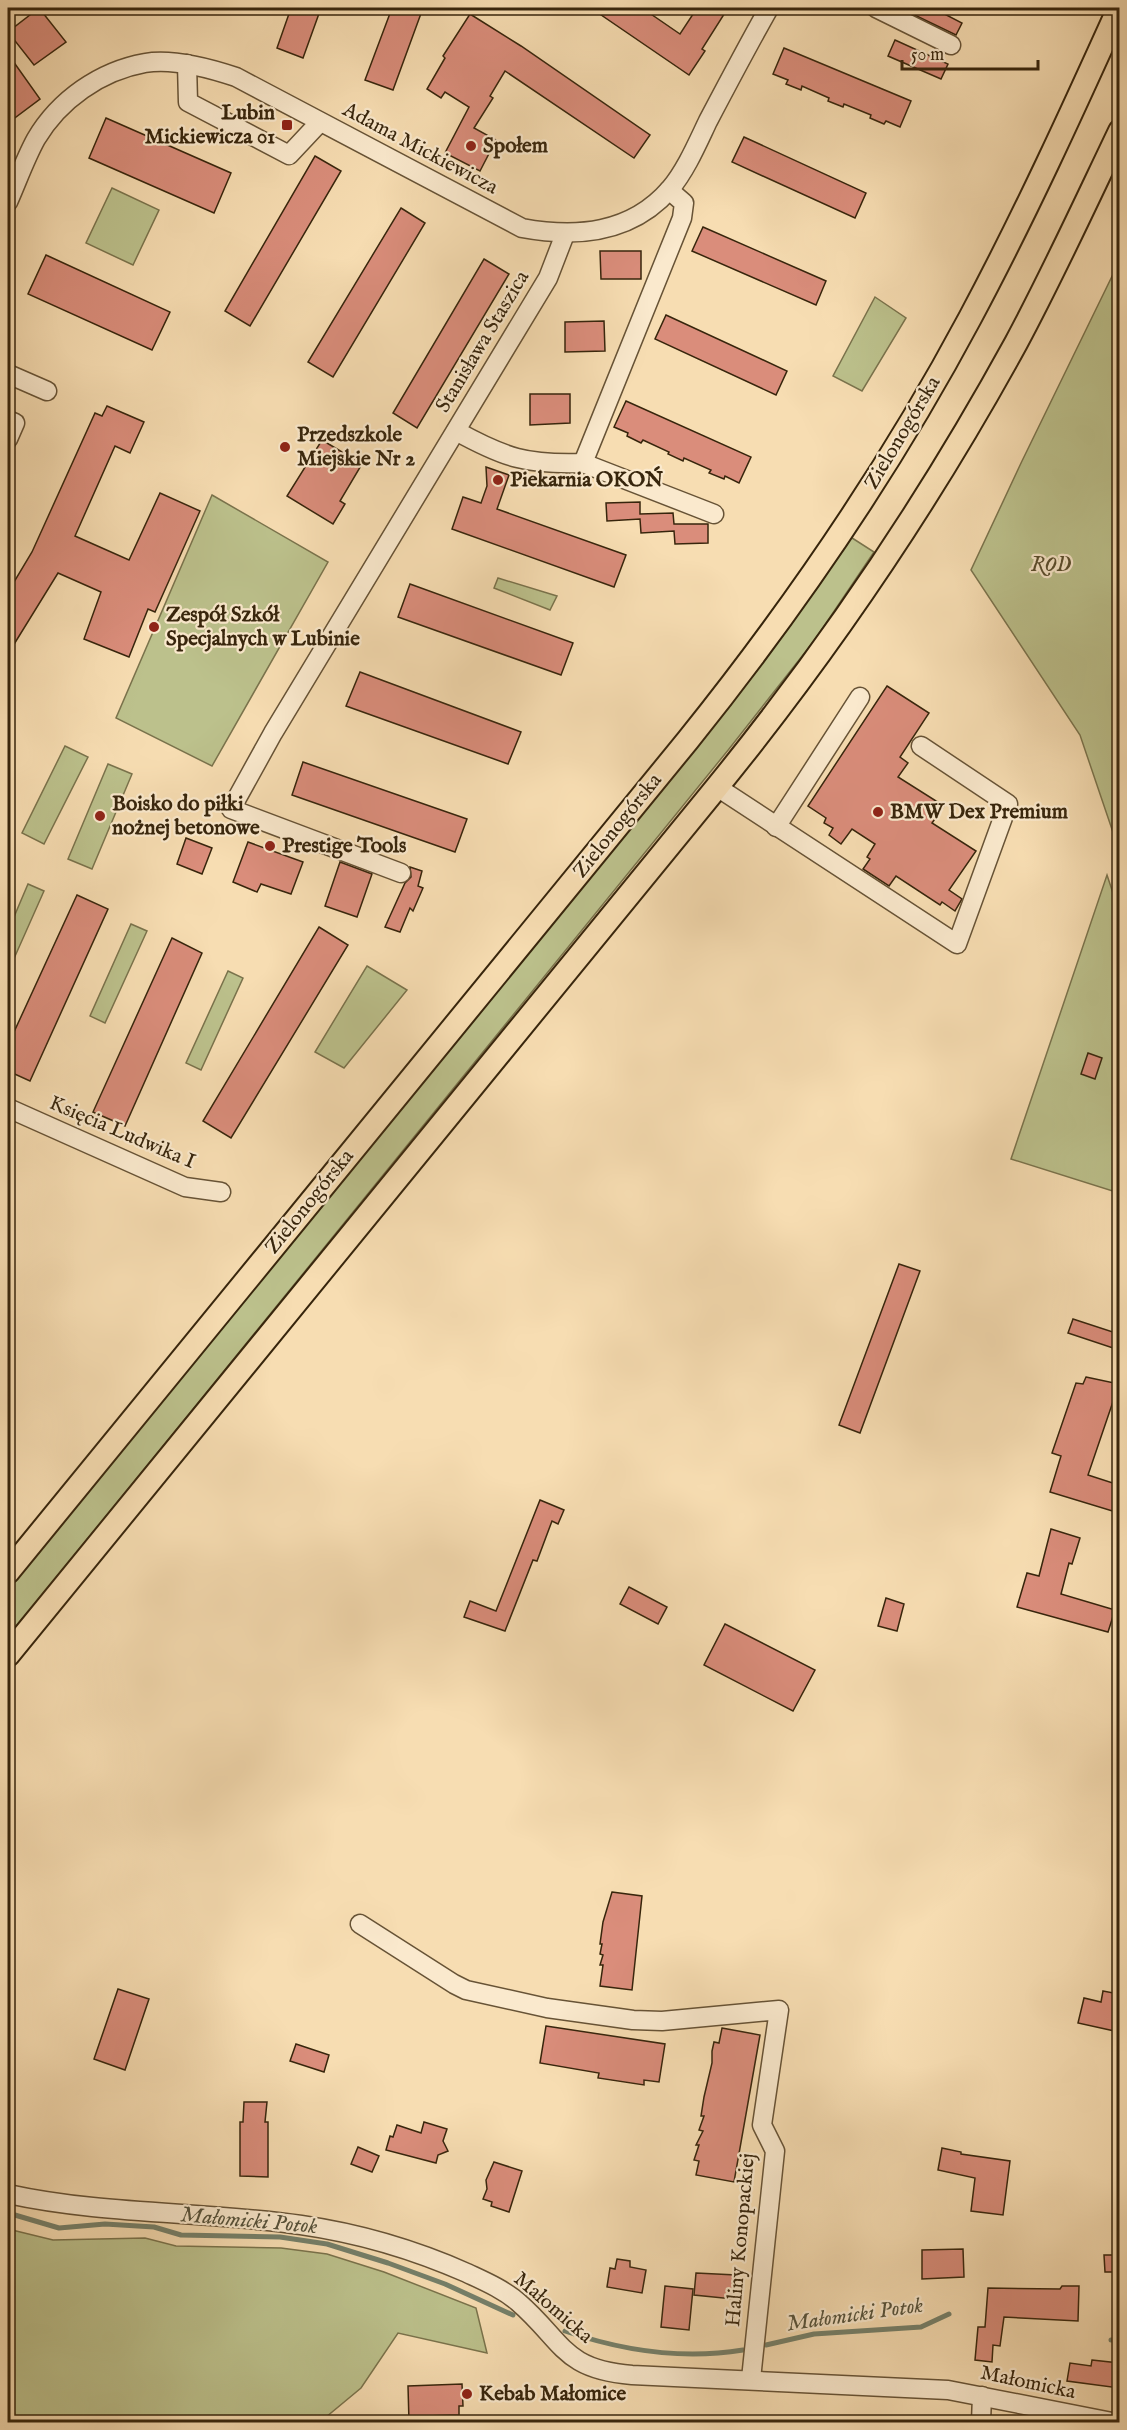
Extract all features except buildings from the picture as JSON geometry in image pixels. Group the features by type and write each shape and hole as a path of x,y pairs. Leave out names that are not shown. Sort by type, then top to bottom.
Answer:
{"main road":[{"name":"Zielonogórska","path":"8,1572 688,740 791,606 881,469 969,320 1025,211 1119,8"},
{"path":"8,1655 773,718 833,637 924,499 1031,315 1119,131"}],"street":[{"name":"Adama Mickiewicza","path":"8,202 36,139 63,104 104,75 147,63 187,64 236,77 522,228 565,234 599,230 629,221 652,206 669,190 690,157 769,8"},
{"path":"876,8 951,45"},
{"path":"187,64 188,102 289,155 320,122"},
{"path":"583,463 682,218 684,203 669,190"},
{"name":"Stanisława Staszica","path":"401,873 231,809 273,733 548,278 565,234"},
{"path":"8,374 47,391"},
{"path":"8,420 15,423 8,439"},
{"path":"456,431 492,451 518,459 540,463 583,463 714,514"},
{"path":"776,827 860,697"},
{"path":"717,787 957,944 1008,804 921,746"},
{"name":"Księcia Ludwika I","path":"8,1108 185,1188 221,1192"},
{"name":"Haliny Konopackiej","path":"360,1924 466,1990 548,2008 633,2020 662,2021 779,2010 762,2125 775,2151 751,2379"},
{"name":"Małomicka","path":"8,2194 79,2206 285,2223 340,2232 416,2254 489,2284 519,2303 570,2356 592,2368 624,2374 917,2387 982,2396 1112,2422"},
{"path":"981,2422 982,2396"}],"green space":[{"path":"112,188 159,210 133,265 86,243"},
{"name":"ROD","path":"1119,262 1119,850 1080,735 971,570"},
{"path":"875,297 906,318 862,391 833,376"},
{"path":"212,495 328,562 212,766 116,718"},
{"path":"849,536 874,552 814,641 729,749 8,1637 8,1581"},
{"path":"498,578 557,596 550,610 494,588"},
{"path":"65,746 88,757 44,844 22,833"},
{"name":"Boisko do piłki nożnej betonowe","path":"108,764 132,774 92,869 68,859"},
{"path":"1107,875 1120,914 1119,1193 1011,1159"},
{"path":"28,884 44,891 8,972 8,931"},
{"path":"131,924 147,931 105,1023 90,1016"},
{"path":"367,966 407,990 344,1068 315,1052"},
{"path":"228,971 243,978 201,1070 186,1063"},
{"path":"8,2229 53,2240 145,2238 176,2246 281,2248 327,2254 384,2272 476,2308 487,2353 398,2333 361,2388 320,2422 16,2422 8,2373"}],"waterway":[{"name":"Małomicki Potok","path":"8,2213 59,2228 105,2224 154,2227 181,2235 280,2237 327,2244 445,2284 513,2315"},
{"name":"Małomicki Potok","path":"766,2345 814,2334 921,2327 949,2314"},
{"name":"Małomicki Potok","path":"565,2331 609,2344 653,2352 698,2354 743,2350"},
{"name":"Małomicki Potok","path":"1111,2340 1120,2340"}],"place":[{"name":"Lubin Mickiewicza 01","path":"287,125"},
{"name":"Społem","path":"471,146"},
{"name":"Przedszkole Miejskie Nr 2","path":"285,447"},
{"name":"Piekarnia OKOŃ","path":"498,480"},
{"name":"Zespół Szkół Specjalnych w Lubinie","path":"154,627"},
{"name":"BMW Dex Premium","path":"878,812"},
{"name":"Boisko do piłki nożnej betonowe","path":"100,816"},
{"name":"Prestige Tools","path":"270,846"},
{"name":"Kebab Małomice","path":"467,2394"}]}
